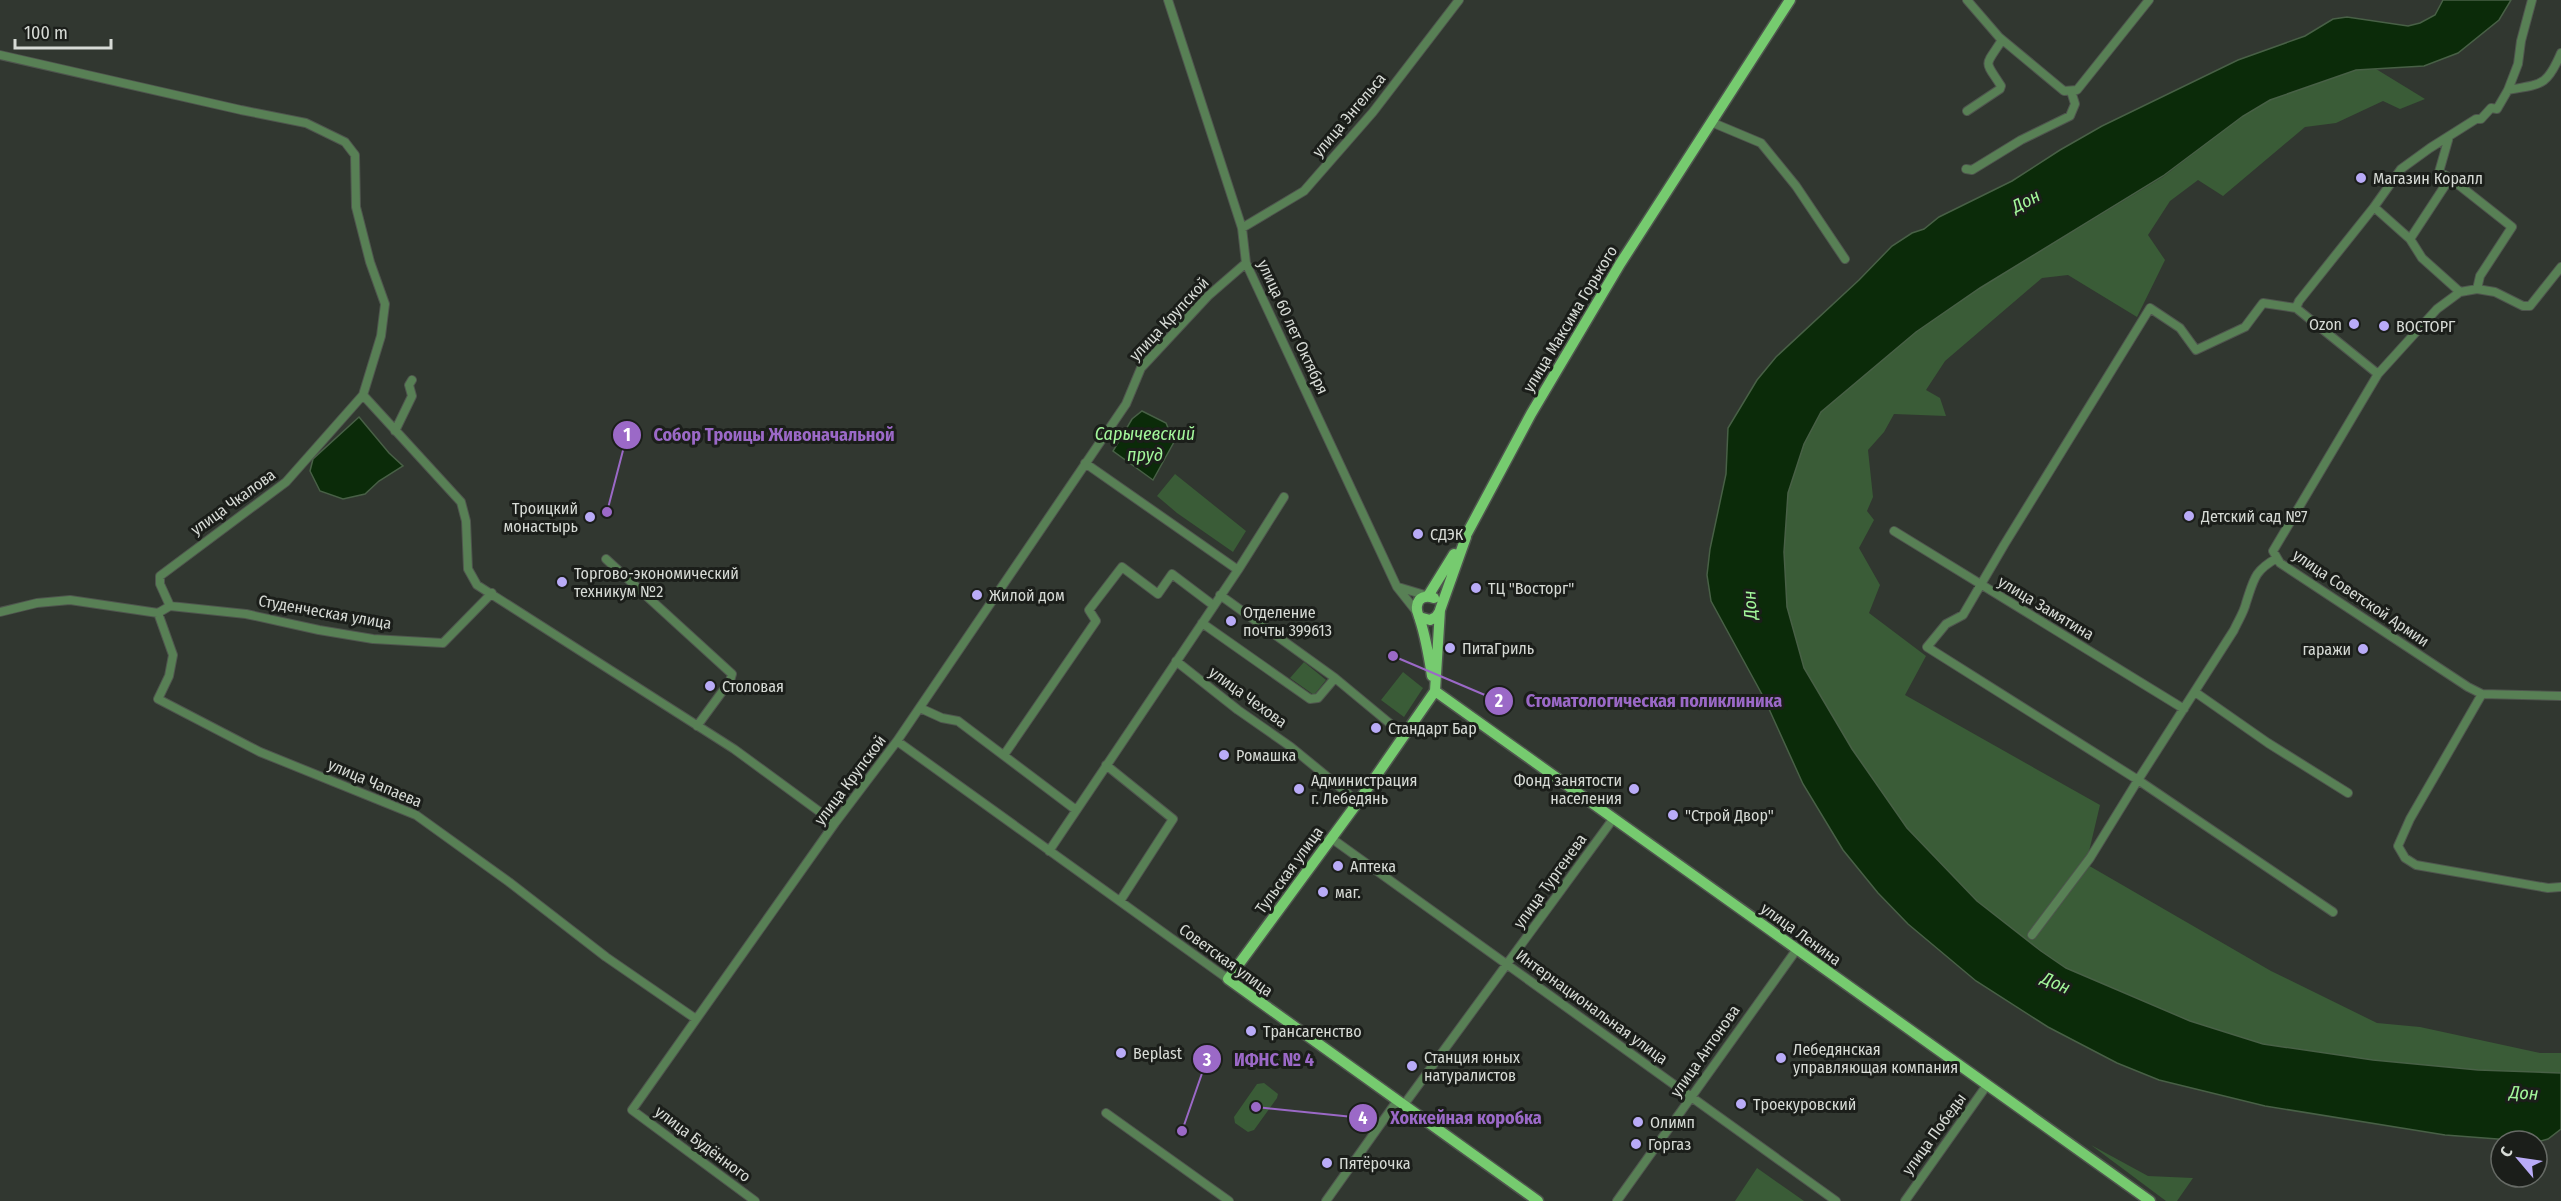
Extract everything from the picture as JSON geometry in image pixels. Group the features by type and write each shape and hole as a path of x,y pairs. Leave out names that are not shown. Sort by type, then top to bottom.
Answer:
{"main road":[{"name":"улица Максима Горького","path":"1428,596 1466,537 1531,414 1620,264 1791,0"},
{"name":"улица Максима Горького","path":"1440,610 1466,537"},
{"path":"1428,596 1438,601 1440,610 1435,691 1418,614 1419,600 1428,596"},
{"path":"1418,614 1425,620 1433,620 1440,610"},
{"name":"Тульская улица","path":"1228,979 1358,802 1435,691"},
{"name":"улица Ленина","path":"1435,691 2150,1201"},
{"name":"Советская улица","path":"1228,979 1538,1201"}],"street":[{"name":"улица 60 лет Октября","path":"1168,0 1242,228 1246,263 1397,587 1418,614"},
{"name":"улица Энгельса","path":"1242,228 1304,191 1373,112 1459,0"},
{"path":"1967,0 2002,40 2064,91 2077,90 2149,0"},
{"path":"2296,308 2299,301 2374,207 2401,169 2476,119 2481,119 2491,108 2496,109 2508,90 2518,64 2521,41 2532,0"},
{"path":"1967,111 2000,89 2001,86 1988,69 1987,63 2002,40"},
{"path":"2508,90 2542,83 2549,78 2561,53"},
{"name":"улица Чкалова","path":"0,55 306,123 345,142 355,155 356,207 370,262 386,304 381,336 363,395 286,482 160,576 159,584 170,606"},
{"path":"1966,169 1972,170 2021,140 2070,116 2075,104 2072,91"},
{"path":"1711,122 1761,143 1796,186 1845,259"},
{"path":"2449,137 2439,172 2450,178 2512,227 2480,276 2477,289 2495,292 2523,306 2530,306 2561,267"},
{"path":"2410,239 2450,178"},
{"path":"2374,207 2410,239 2422,258 2460,292"},
{"name":"улица Крупской","path":"633,1110 835,823 920,708 1126,404 1141,368 1208,296 1246,263"},
{"name":"улица Советской Армии","path":"2477,289 2460,292 2437,309 2378,374 2273,551 2277,558 2290,569 2468,687 2482,694 2561,696"},
{"path":"2333,912 2138,780 1927,647 1946,624 1964,615 2004,545 2150,308 2180,328 2196,350 2245,327 2263,303 2296,308 2378,374"},
{"path":"395,431 412,396 410,385 412,380"},
{"path":"363,395 461,502 466,521 468,569 477,585 734,749 835,823"},
{"path":"1085,463 1238,570"},
{"path":"1049,850 1238,570 1284,497"},
{"name":"улица Замятина","path":"1894,531 2184,709"},
{"path":"2032,935 2091,858 2234,630 2246,605 2251,583 2262,566 2277,558"},
{"path":"606,559 732,674 730,681 697,726"},
{"path":"1004,755 1096,621 1089,610 1122,567 1158,594 1172,574 1213,605"},
{"path":"1397,587 1428,596"},
{"name":"Студенческая улица","path":"170,606 246,614 373,639 443,643 492,593"},
{"path":"1220,595 1335,678 1405,736"},
{"path":"0,612 37,603 70,600 158,613 170,606"},
{"name":"улица Чапаева","path":"158,613 173,655 169,676 158,699 260,753 416,815 509,882 606,957 696,1019"},
{"path":"1202,623 1310,699 1318,698 1335,678"},
{"name":"улица Чехова","path":"1176,661 1291,747 1358,802"},
{"path":"2195,692 2268,743 2349,793"},
{"path":"2482,694 2410,819 2398,846 2406,858 2416,865 2548,888 2561,887"},
{"path":"920,708 942,718 958,721 1076,810"},
{"name":"Советская улица","path":"897,741 1228,979"},
{"path":"1106,765 1173,819 1120,901"},
{"name":"улица Тургенева","path":"1326,1201 1508,964 1613,819"},
{"name":"Интернациональная улица","path":"1331,838 1836,1201"},
{"name":"улица Антонова","path":"1617,1201 1797,949"},
{"name":"улица Победы","path":"1905,1201 1987,1085"},
{"name":"улица Будённого","path":"633,1110 755,1201"},
{"path":"1106,1113 1229,1201"}],"shaded area":[{"path":"2376,69 2425,99 2400,109 2383,101 2336,123 2305,127 2223,196 2198,180 2170,201 2148,235 2165,260 2137,317 2068,275 2042,278 1945,361 1926,390 1940,398 1946,416 1894,414 1884,432 1868,450 1873,497 1867,511 1874,520 1859,548 1880,585 1869,613 1926,656 1905,695 2100,805 2086,864 2271,971 2377,1023 2420,1027 2540,1053 2561,1053 2561,1073 2478,1070 2373,1060 2263,1044 2190,1021 2066,968 1977,901 1907,828 1852,749 1804,668 1787,607 1784,552 1788,493 1804,444 1821,412 1916,332 1980,288 2163,177 2243,116 2270,100 2340,75 2356,70"},
{"path":"1175,474 1246,531 1233,552 1177,513 1157,496"},
{"path":"1304,662 1326,680 1314,695 1290,678"},
{"path":"1403,672 1423,688 1404,717 1381,700"},
{"path":"1264,1083 1278,1094 1277,1098 1254,1130 1248,1132 1235,1123 1234,1117 1257,1084"},
{"path":"2091,1145 2148,1176 2193,1178 2177,1201 2166,1201"},
{"path":"1757,1168 1804,1201 1735,1201"}],"water":[{"name":"Дон","path":"2443,0 2511,0 2499,20 2458,53 2424,66 2356,70 2270,100 2243,116 2163,176 1980,288 1916,332 1821,412 1804,444 1788,493 1784,552 1787,607 1804,668 1852,749 1907,828 1977,901 2041,951 2066,968 2190,1021 2263,1044 2373,1060 2478,1070 2561,1073 2561,1129 2549,1138 2549,1129 2489,1129 2489,1138 2445,1135 2265,1106 2159,1080 2117,1063 2048,1027 1976,981 1908,924 1878,893 1843,850 1803,784 1764,698 1711,601 1707,575 1710,549 1726,474 1728,428 1757,380 1776,357 1892,246 1912,233 1924,229 1939,217 2012,181 2102,126 2238,60 2305,36 2333,19 2347,17 2408,26 2435,15"},
{"name":"Сарычевский пруд","path":"1142,411 1166,423 1174,442 1153,480 1113,451 1132,419"},
{"path":"359,417 403,466 379,481 365,494 343,499 320,491 310,471 313,459"}],"place":[{"name":"Магазин Коралл","path":"2361,178"},
{"name":"Ozon","path":"2354,324"},
{"name":"ВОСТОРГ","path":"2384,326"},
{"name":"Собор Троицы Живоначальной","path":"607,512"},
{"name":"Детский сад №7","path":"2189,516"},
{"name":"Троицкий монастырь","path":"590,517"},
{"name":"СДЭК","path":"1418,534"},
{"name":"Торгово-экономический техникум №2","path":"562,582"},
{"name":"ТЦ \"Восторг\"","path":"1476,588"},
{"name":"Жилой дом","path":"977,595"},
{"name":"Отделение почты 399613","path":"1231,621"},
{"name":"ПитаГриль","path":"1450,648"},
{"name":"гаражи","path":"2363,649"},
{"name":"Стоматологическая поликлиника","path":"1393,656"},
{"name":"Столовая","path":"710,686"},
{"name":"Стандарт Бар","path":"1376,728"},
{"name":"Ромашка","path":"1224,755"},
{"name":"Администрация г. Лебедянь","path":"1299,789"},
{"name":"Фонд занятости населения","path":"1634,789"},
{"name":"\"Строй Двор\"","path":"1673,815"},
{"name":"Аптека","path":"1338,866"},
{"name":"маг.","path":"1323,892"},
{"name":"Трансагенство","path":"1251,1031"},
{"name":"Beplast","path":"1121,1053"},
{"name":"Лебедянская управляющая компания","path":"1781,1058"},
{"name":"Станция юных натуралистов","path":"1412,1066"},
{"name":"Троекуровский","path":"1741,1104"},
{"name":"Хоккейная коробка","path":"1256,1107"},
{"name":"Олимп","path":"1638,1122"},
{"name":"ИФНС № 4","path":"1182,1131"},
{"name":"Горгаз","path":"1636,1144"},
{"name":"Пятёрочка","path":"1327,1163"}]}
